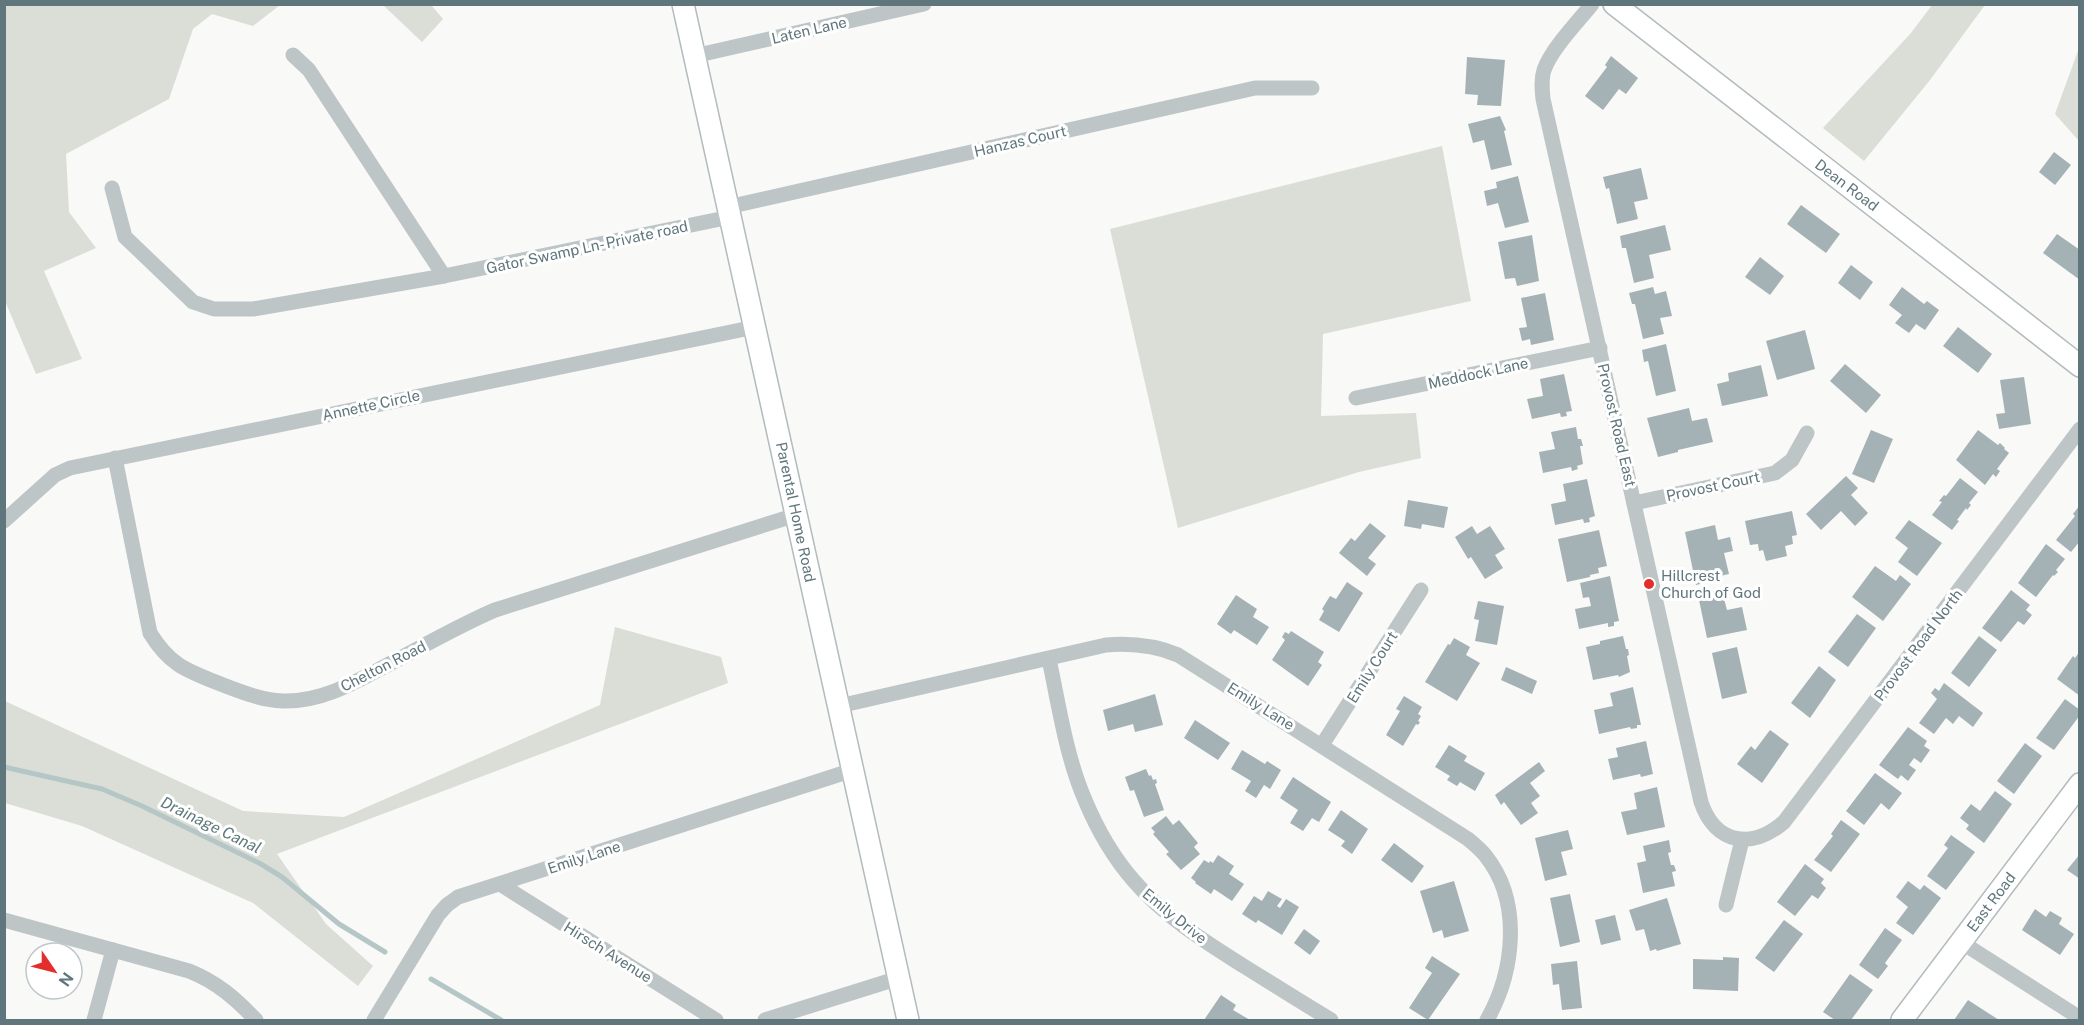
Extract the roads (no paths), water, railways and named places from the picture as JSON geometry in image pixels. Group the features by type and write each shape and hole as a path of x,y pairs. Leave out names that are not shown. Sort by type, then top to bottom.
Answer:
{"street":[{"name":"Parental Home Road","path":"683,4 908,1020"},
{"name":"Laten Lane","path":"694,56 924,4"},
{"name":"Provost Road East","path":"1592,4 1550,58 1544,72 1542,86 1701,802 1705,815 1715,827 1727,835 1742,840"},
{"name":"Dean Road","path":"1614,4 2079,366"},
{"path":"293,55 309,70 444,276"},
{"name":"Hanzas Court","path":"729,212 1255,88 1312,88"},
{"name":"Gator Swamp Ln- Private road","path":"112,188 125,237 193,302 214,309 253,309 444,276 729,212"},
{"name":"Annette Circle","path":"4,521 55,475 70,468 755,327"},
{"name":"Meddock Lane","path":"1356,398 1600,348"},
{"name":"Provost Road North","path":"1742,840 1758,839 1773,832 1784,822 2079,429"},
{"name":"Provost Court","path":"1634,503 1775,473 1792,460 1807,433"},
{"name":"Chelton Road","path":"115,458 150,633 161,651 175,663 192,672 256,698 282,701 304,700 346,687 495,610 796,515"},
{"name":"Emily Court","path":"1322,745 1421,590"},
{"name":"Emily Lane","path":"839,706 1116,644 1145,645 1163,649 1193,663 1468,838 1486,856 1506,898 1510,921 1508,967 1502,989 1487,1020"},
{"name":"Emily Drive","path":"1049,659 1072,763 1084,799 1104,839 1135,882 1179,923 1331,1020"},
{"name":"Emily Lane","path":"374,1020 438,915 447,904 458,897 853,770"},
{"name":"East Road","path":"1902,1020 2079,784"},
{"path":"1726,905 1742,840"},
{"name":"Hirsch Avenue","path":"500,884 716,1020"},
{"path":"4,920 189,971 205,978 238,1001 256,1020"},
{"path":"1961,942 2079,1018"},
{"path":"94,1020 113,950"},
{"path":"765,1020 898,978"}],"waterway":[{"name":"Drainage Canal","path":"4,767 102,789 142,806 261,864 282,877 339,924 385,952"},
{"name":"Drainage Canal","path":"431,979 501,1020"}],"place":[{"name":"Hillcrest Church of God","path":"1649,584"}]}
